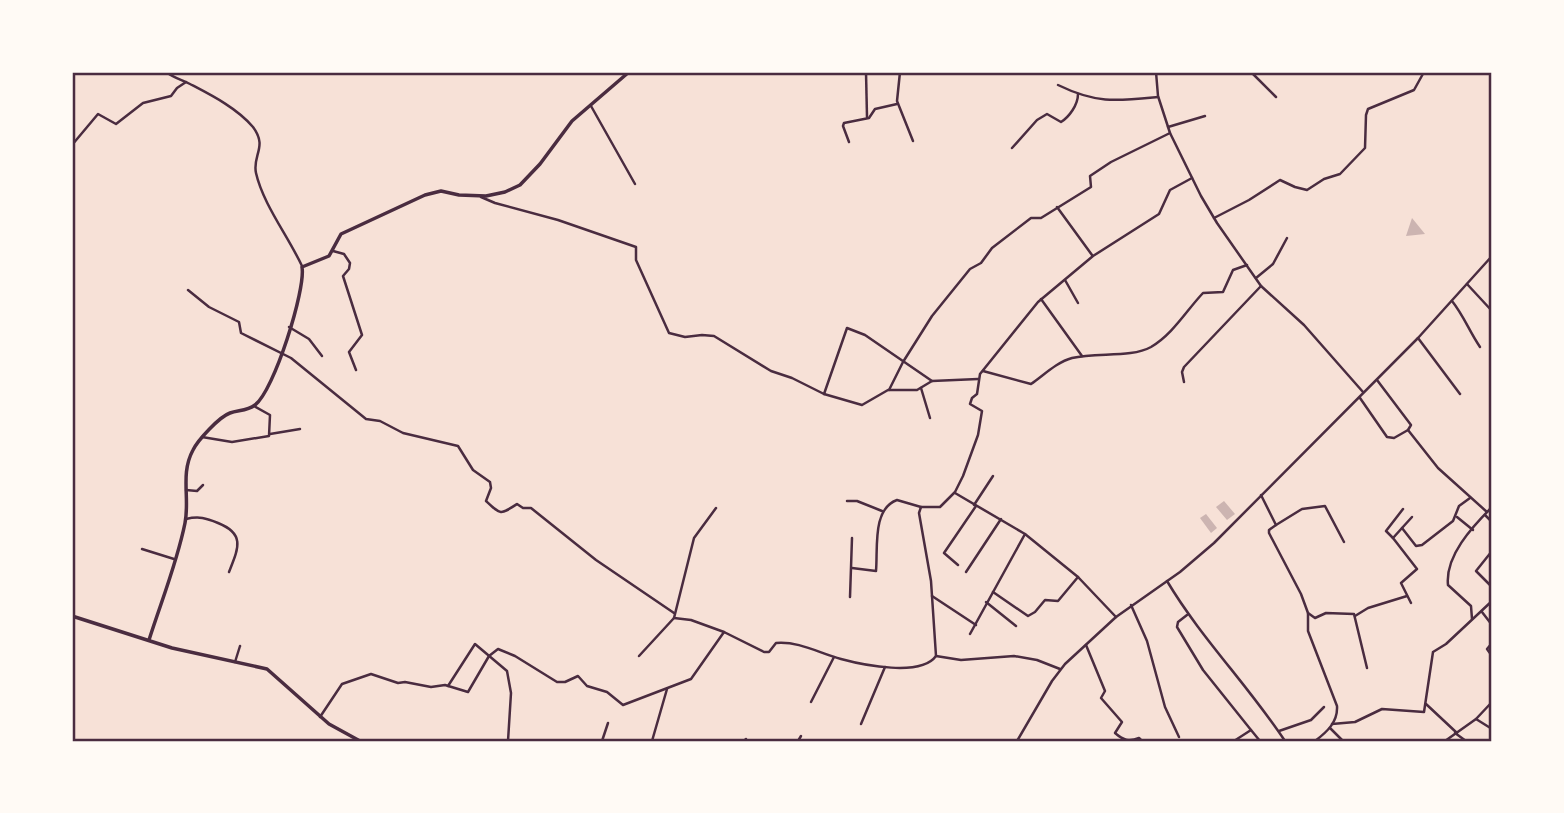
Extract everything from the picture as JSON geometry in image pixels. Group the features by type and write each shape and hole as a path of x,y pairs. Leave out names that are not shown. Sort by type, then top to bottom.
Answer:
{"street":[{"path":"149,640 186,519 186,467 202,437 228,414 254,406 268,389 282,354 303,280 302,267 266,201 256,175 259,137 251,125 219,100 166,72"},
{"path":"302,267 323,260 333,251 341,234 425,195 441,191 481,196 505,192 520,185 570,124 629,72"},
{"path":"866,72 867,119"},
{"path":"900,72 897,104 913,141"},
{"path":"1156,72 1158,96 1170,133 1214,218 1261,286 1304,325 1363,393"},
{"path":"1251,72 1276,97"},
{"path":"1214,218 1280,180 1305,189 1340,174 1363,151 1369,108 1414,90 1424,72"},
{"path":"72,145 98,114 116,124 143,103 171,96 186,82"},
{"path":"1058,85 1078,94 1109,102 1158,96"},
{"path":"1012,148 1037,120 1047,114 1060,122 1066,118 1078,102 1078,94"},
{"path":"849,142 844,125 870,118 875,109 897,104"},
{"path":"591,106 635,184"},
{"path":"1168,127 1205,117"},
{"path":"481,196 495,203 558,220 636,247 636,260 670,333 685,337 715,336 771,371 824,394 859,405 872,401 888,390 942,302 970,269 981,263 992,248 1031,218 1041,218 1091,187 1090,176 1101,167 1170,133"},
{"path":"852,568 876,571 882,511 897,500 921,507 940,507 949,495 955,492 978,435 982,411 970,404 977,394 978,379 1006,339 1041,299 1093,257 1159,214 1170,190 1192,178"},
{"path":"1057,207 1093,257"},
{"path":"1256,278 1273,264 1287,237"},
{"path":"333,251 344,254 350,263 349,269 342,276 362,335 349,352 356,370"},
{"path":"1017,741 1060,669 1116,617 1214,543 1418,338 1492,256"},
{"path":"983,371 1031,384 1063,362 1082,356 1135,353 1150,348 1173,329 1203,293 1223,292 1233,270 1247,265"},
{"path":"1065,280 1078,303"},
{"path":"1467,284 1492,311"},
{"path":"1184,383 1184,367 1261,286"},
{"path":"188,290 209,307 240,323 241,333 293,359 366,419 380,421 405,434 458,446 473,470 490,482 491,488 486,501 498,512 504,513 517,504 523,508 531,508 596,560 674,615 724,632 764,652 769,652 776,643 788,642 834,657 885,667 923,665 932,661 936,656 930,572 920,524 921,507"},
{"path":"1041,299 1082,356"},
{"path":"1452,301 1464,316 1467,327 1480,347"},
{"path":"289,327 309,339 322,356"},
{"path":"824,394 847,328 865,335 932,381"},
{"path":"1418,338 1460,394"},
{"path":"888,390 921,388 932,381 978,379"},
{"path":"1359,397 1390,439 1408,430 1411,425 1377,379"},
{"path":"921,388 930,418"},
{"path":"254,406 270,415 270,435"},
{"path":"202,437 232,442 300,429"},
{"path":"1408,430 1438,468 1486,514 1492,522 1492,530"},
{"path":"958,565 944,553 993,476"},
{"path":"186,490 197,491 202,485"},
{"path":"955,492 1025,534 1078,577 1116,617"},
{"path":"1261,495 1276,525"},
{"path":"1402,528 1418,547 1457,516 1459,506 1470,498"},
{"path":"847,501 857,501 882,511"},
{"path":"1315,741 1329,729 1336,718 1337,706 1308,632 1308,613 1301,594 1269,530 1302,509 1325,506 1344,542"},
{"path":"1472,619 1471,606 1450,589 1448,579 1452,555 1492,507"},
{"path":"639,656 674,615 694,538 716,508"},
{"path":"1403,509 1386,530 1417,570 1401,583 1410,603"},
{"path":"1457,516 1473,530"},
{"path":"186,519 202,517 230,527 235,532 238,546 229,572"},
{"path":"1393,538 1412,517"},
{"path":"967,572 1001,519"},
{"path":"970,634 1025,534"},
{"path":"850,597 852,538"},
{"path":"142,549 174,559"},
{"path":"1492,551 1476,571 1492,587"},
{"path":"992,591 1028,616 1045,600 1058,601 1078,577"},
{"path":"1167,581 1187,614 1285,741"},
{"path":"931,596 976,625"},
{"path":"1355,616 1368,607 1407,596"},
{"path":"1332,724 1356,722 1382,709 1423,713 1433,652 1446,644 1492,601"},
{"path":"986,602 1016,626"},
{"path":"1132,605 1147,641 1165,706 1179,737"},
{"path":"1308,613 1315,618 1326,613 1351,612 1355,616 1367,668"},
{"path":"1482,612 1492,625"},
{"path":"1187,614 1178,622 1177,627 1203,670 1260,741"},
{"path":"72,616 196,654 273,672 320,717 360,741"},
{"path":"320,717 342,684 364,675 374,674 411,685 448,686 468,692 496,649 510,653 557,682 565,682 578,676 587,686 607,692 623,705 682,684 695,674 724,632"},
{"path":"1492,643 1487,649 1492,656"},
{"path":"1085,644 1105,691 1101,698 1122,722 1115,733 1128,741 1139,738 1142,741"},
{"path":"235,662 240,646"},
{"path":"448,686 474,646 509,674 511,716 508,741"},
{"path":"936,656 961,660 1014,656 1037,660 1060,669"},
{"path":"811,702 834,657"},
{"path":"860,724 885,667"},
{"path":"652,741 667,689"},
{"path":"1446,741 1476,719 1492,702"},
{"path":"1426,704 1466,741"},
{"path":"1278,732 1311,720 1324,707"},
{"path":"1476,719 1492,729"},
{"path":"602,741 608,723"},
{"path":"1329,729 1343,741"},
{"path":"1234,741 1251,730"},
{"path":"798,741 801,736"},
{"path":"395,741 422,741"}],"building":[{"path":"1412,218 1425,234 1406,236"},
{"path":"1224,501 1235,514 1227,520 1216,507"},
{"path":"1206,514 1217,528 1211,533 1200,518"}]}
